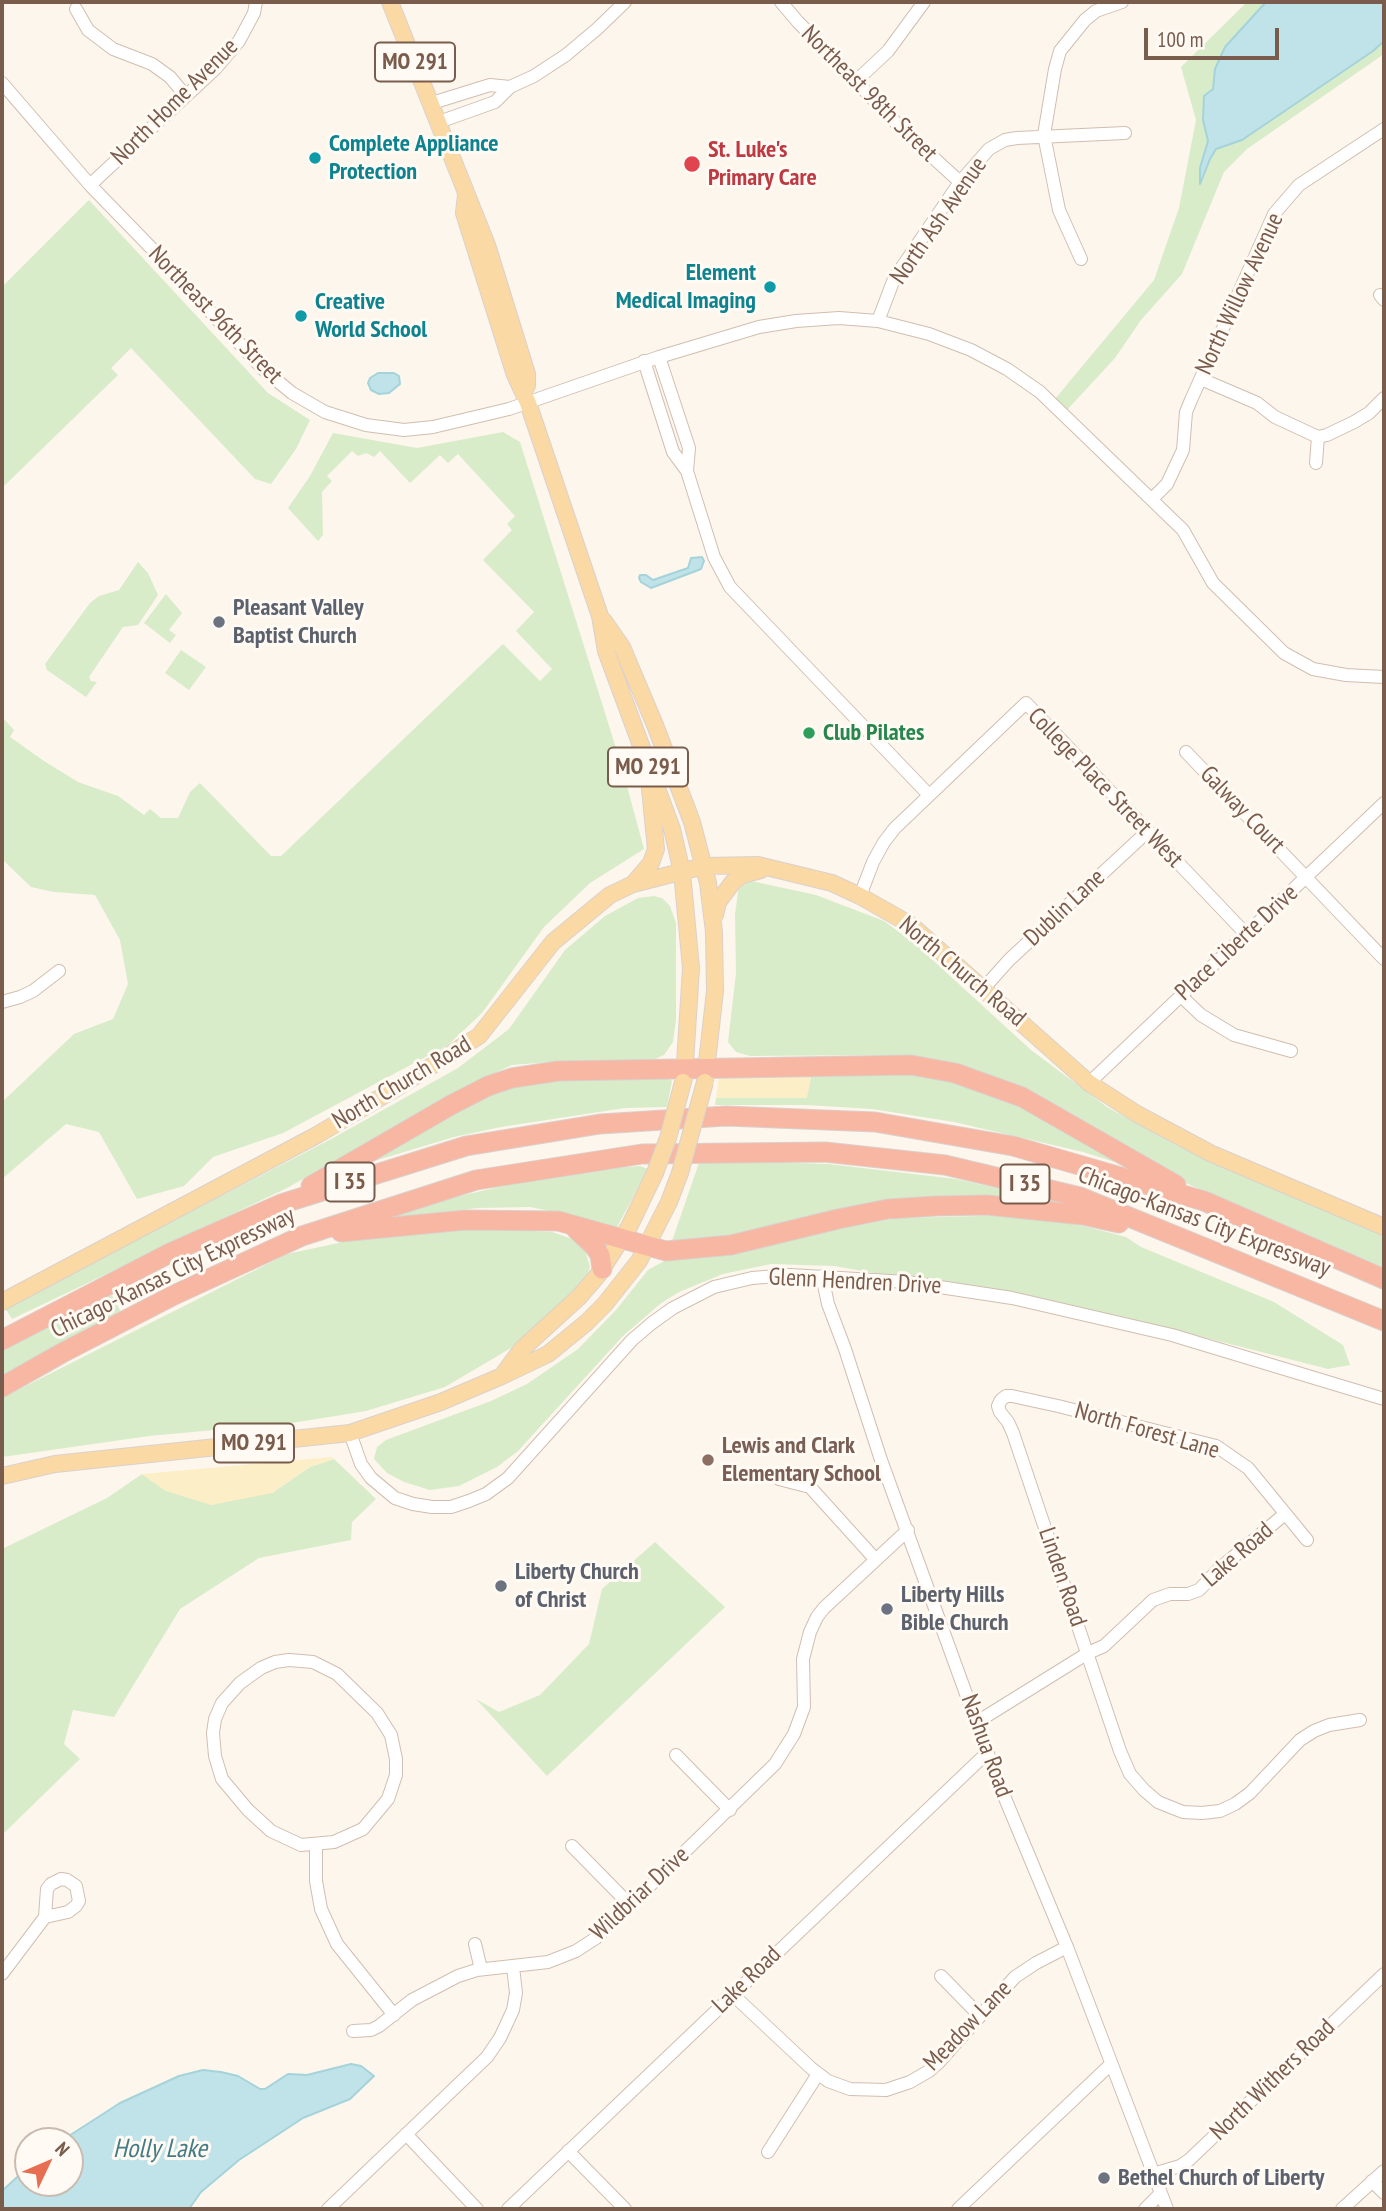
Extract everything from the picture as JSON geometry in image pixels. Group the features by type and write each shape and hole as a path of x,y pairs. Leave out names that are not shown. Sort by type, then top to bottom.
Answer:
{"highway":[{"path":"281,1204 488,1086 512,1078 558,1071 684,1076 911,1065 955,1073 1022,1097 1204,1202"},
{"name":"Chicago-Kansas City Expressway","path":"2,1340 170,1253 281,1204 466,1146 600,1124 726,1116 875,1122 1001,1144 1204,1202 1384,1279"},
{"name":"Chicago-Kansas City Expressway","path":"2,1387 174,1295 302,1236 476,1180 642,1154 825,1152 945,1165 1080,1197 1384,1321"},
{"path":"302,1236 465,1220 558,1221 646,1247 666,1251 698,1250 888,1209 949,1205 987,1205 1083,1215 1172,1234"},
{"path":"570,1224 594,1246 600,1255 602,1269"}],"main road":[{"name":"MO 291","path":"390,2 487,245 527,374 528,403 600,616 606,651 672,829 682,872 691,968 684,1076 668,1138 646,1195 602,1269 579,1297 521,1350 502,1376"},
{"name":"MO 291","path":"2,1476 68,1463 350,1433 441,1402 548,1354 586,1323 621,1285 646,1247 669,1202 680,1173 706,1075 715,991 713,924 704,866 692,822 622,647 600,616"},
{"path":"633,884 651,863 656,849 646,763"},
{"name":"North Church Road","path":"2,1302 317,1135 479,1036 553,942 610,895 633,884 704,866 758,865 832,883 860,896 911,925 1089,1083 1137,1114 1177,1137 1384,1227"},
{"path":"713,924 718,902 733,882 749,873 771,868"}],"street":[{"path":"439,122 463,116 495,102 510,88 566,55 625,2"},
{"name":"Northeast 98th Street","path":"781,2 919,145 960,182"},
{"path":"856,81 888,51 924,2"},
{"path":"1081,260 1059,210 1044,135 1060,51 1075,30 1090,16 1122,2"},
{"name":"North Home Avenue","path":"90,185 216,68 239,41 255,8"},
{"path":"76,9 88,30 113,49 152,64 170,76 185,95"},
{"name":"Northeast 96th Street","path":"2,83 90,185 169,266 262,369 292,393 325,412 366,425 404,430 464,420 528,403"},
{"path":"432,103 491,85 510,88"},
{"name":"North Willow Avenue","path":"1152,499 1167,484 1184,450 1186,412 1267,228 1279,208 1299,185 1384,129"},
{"name":"North Ash Avenue","path":"878,321 894,279 960,182 989,149 1005,140 1044,135 1125,132"},
{"path":"528,403 644,361 759,327 839,318 878,321 929,334 971,350 1007,369 1040,392 1183,530 1213,583 1284,653 1313,670 1384,677"},
{"path":"659,357 689,448 687,471"},
{"path":"644,361 673,452 687,471 714,557 730,587 929,795"},
{"path":"1201,379 1257,403 1275,418 1318,437 1354,422 1384,398"},
{"path":"1316,463 1318,437"},
{"name":"College Place Street West","path":"860,896 884,842 909,813 1026,702 1246,934"},
{"name":"Galway Court","path":"1186,752 1384,959"},
{"name":"Place Liberte Drive","path":"1089,1083 1384,803"},
{"name":"Dublin Lane","path":"984,988 1009,960 1148,831"},
{"path":"2,1002 33,991 59,971"},
{"path":"1181,996 1201,1014 1234,1035 1291,1051"},
{"name":"Glenn Hendren Drive","path":"350,1433 361,1464 371,1478 395,1498 432,1507 460,1504 486,1494 509,1478 632,1340 673,1308 714,1287 733,1281 772,1276 822,1276 936,1285 1104,1318 1172,1335 1384,1399"},
{"name":"Nashua Road","path":"822,1276 828,1304 881,1460 997,1779 1067,1947 1167,2209"},
{"name":"North Forest Lane","path":"998,1406 1006,1396 1012,1396 1216,1446 1248,1468 1307,1540"},
{"name":"Linden Road","path":"998,1406 1013,1433 1120,1751 1130,1774 1158,1802 1183,1812 1220,1811 1250,1793 1300,1741 1314,1731 1329,1725 1360,1720"},
{"path":"779,1479 810,1487 876,1560"},
{"name":"Lake Road","path":"977,1722 1087,1653 1104,1647 1153,1600 1170,1594 1188,1594 1203,1587 1219,1569 1285,1514"},
{"name":"Wildbriar Drive","path":"352,2031 371,2030 412,2000 458,1976 481,1969 548,1962 576,1951 596,1938 775,1764 794,1734 804,1707 802,1670 805,1648 817,1617 908,1530"},
{"path":"275,1662 313,1662 337,1674 377,1713 391,1735 396,1775 387,1799 363,1829 334,1843 316,1845 301,1845 284,1839 263,1825 222,1779 215,1756 213,1733 215,1719 222,1703 240,1684 261,1668 275,1662"},
{"name":"Lake Road","path":"508,2209 988,1752"},
{"path":"676,1755 730,1810"},
{"path":"316,1845 316,1881 321,1909 337,1944 394,2015"},
{"path":"572,1846 630,1905"},
{"path":"2,1974 46,1917"},
{"path":"475,1944 481,1969"},
{"name":"Meadow Lane","path":"733,1994 818,2074 839,2086 862,2091 897,2087 923,2075 939,2062 1015,1977 1067,1947"},
{"path":"328,2209 479,2066 500,2038 513,2010 516,1993 513,1967"},
{"name":"North Withers Road","path":"1153,2174 1180,2166 1189,2160 1384,1974"},
{"path":"941,1976 980,2016"},
{"path":"958,2209 1110,2065"},
{"path":"768,2152 818,2074"},
{"path":"407,2134 477,2209"},
{"path":"568,2151 625,2209"},
{"path":"1342,2209 1384,2171"},
{"path":"1373,2180 1384,2193"},
{"path":"1145,2209 1161,2193"}],"green space":[{"path":"1247,2 1384,2 1384,54 1247,149 1224,172 1182,274 1141,320 1115,358 1067,410 1055,399 1154,280 1179,208 1196,120 1181,67"},
{"path":"89,200 268,393 310,420 296,449 271,484 255,479 131,348 111,368 118,375 2,488 2,287"},
{"path":"503,432 520,442 621,764 644,849 590,883 544,927 482,1013 448,1045 283,1133 213,1157 184,1186 137,1199 99,1132 66,1124 2,1179 2,1102 74,1034 113,1019 128,984 120,940 95,895 54,892 31,887 2,859 2,717 14,730 10,737 44,761 78,782 118,796 144,815 150,809 161,818 178,818 190,792 200,783 271,856 281,856 503,644 540,681 552,669 516,631 534,612 483,560 512,530 507,524 515,516 458,454 448,463 440,455 410,483 380,451 374,457 366,453 358,456 352,451 327,476 332,481 322,492 323,535 318,541 288,508 310,476 333,433 417,448"},
{"path":"138,562 148,573 158,595 138,625 123,627 89,677 91,681 97,682 86,697 47,670 45,664 90,603 99,596 119,590"},
{"path":"166,594 182,613 169,630 176,635 170,643 144,623"},
{"path":"181,650 206,667 189,690 165,673"},
{"path":"751,881 816,895 884,921 914,943 1031,1050 1107,1107 1183,1149 1384,1235 1384,1271 1188,1184 1091,1132 950,1066 887,1055 750,1056 736,1052 728,1042 736,973 735,914 739,886"},
{"path":"638,898 662,898 670,906 676,923 676,1020 673,1042 664,1055 650,1061 562,1061 512,1065 469,1085 287,1188 12,1319 5,1308 333,1138 458,1068 509,1029 565,950 605,916"},
{"path":"921,1074 985,1088 1118,1163 1083,1152 954,1122 872,1109 805,1105 715,1105 716,1098 806,1098 811,1077"},
{"path":"667,1077 672,1081 667,1107 625,1108 501,1127 454,1137 374,1161 432,1123 504,1087 555,1079"},
{"path":"700,1160 828,1164 956,1179 1065,1203 1079,1209 995,1201 760,1228 694,1243 672,1241"},
{"path":"640,1166 648,1169 616,1229 587,1219 530,1207 478,1208 384,1218 433,1202 499,1187 587,1170"},
{"path":"1020,1215 1084,1226 1126,1237 1141,1247 1274,1302 1343,1345 1350,1365 1328,1369 1124,1317 834,1266 771,1264 723,1274 679,1292 660,1304 623,1336 518,1451 497,1467 459,1486 430,1490 404,1482 387,1473 374,1459 377,1447 386,1440 491,1401 527,1384 578,1349 616,1310 648,1270 666,1260 898,1218"},
{"path":"481,1228 552,1232 578,1241 586,1253 590,1267 587,1277 568,1299 511,1348 445,1387 366,1411 292,1423 149,1436 2,1457 2,1398 287,1254 366,1237"},
{"path":"110,1292 121,1312 2,1378 2,1349"},
{"path":"334,1459 376,1499 352,1522 351,1540 259,1558 180,1609 114,1717 73,1710 64,1744 80,1759 2,1835 2,1549 107,1498 142,1474 166,1491 272,1493 310,1467"},
{"path":"655,1542 725,1607 547,1776 476,1699 499,1712 540,1695 589,1644 602,1589"}],"sand":[{"path":"719,1077 811,1077 807,1098 716,1098"},
{"path":"332,1457 334,1459 310,1467 272,1493 211,1505 166,1491 142,1474"}],"water":[{"path":"1266,2 1384,2 1384,41 1242,140 1216,149 1200,184 1200,168 1208,141 1203,120 1204,96 1213,89 1215,69 1225,47"},
{"path":"378,373 394,373 399,376 400,384 389,393 379,394 371,390 368,383 370,378"},
{"path":"702,557 704,561 701,569 651,588 639,578 640,575 646,575 653,580 688,568 691,558"},
{"name":"Holly Lake","path":"351,2064 361,2066 374,2076 350,2099 303,2118 239,2160 201,2192 189,2209 2,2209 2,2191 14,2180 14,2197 84,2197 83,2127 120,2103 179,2076 203,2070 221,2072 238,2076 260,2089 265,2089 288,2074 307,2075"}],"place":[{"name":"Complete Appliance Protection","path":"315,158"},
{"name":"St. Luke's Primary Care","path":"692,164"},
{"name":"Element Medical Imaging","path":"770,287"},
{"name":"Creative World School","path":"301,316"},
{"name":"Pleasant Valley Baptist Church","path":"219,622"},
{"name":"Club Pilates","path":"809,733"},
{"name":"Lewis and Clark Elementary School","path":"708,1460"},
{"name":"Liberty Church of Christ","path":"501,1586"},
{"name":"Liberty Hills Bible Church","path":"887,1609"},
{"name":"Bethel Church of Liberty","path":"1104,2178"}]}
